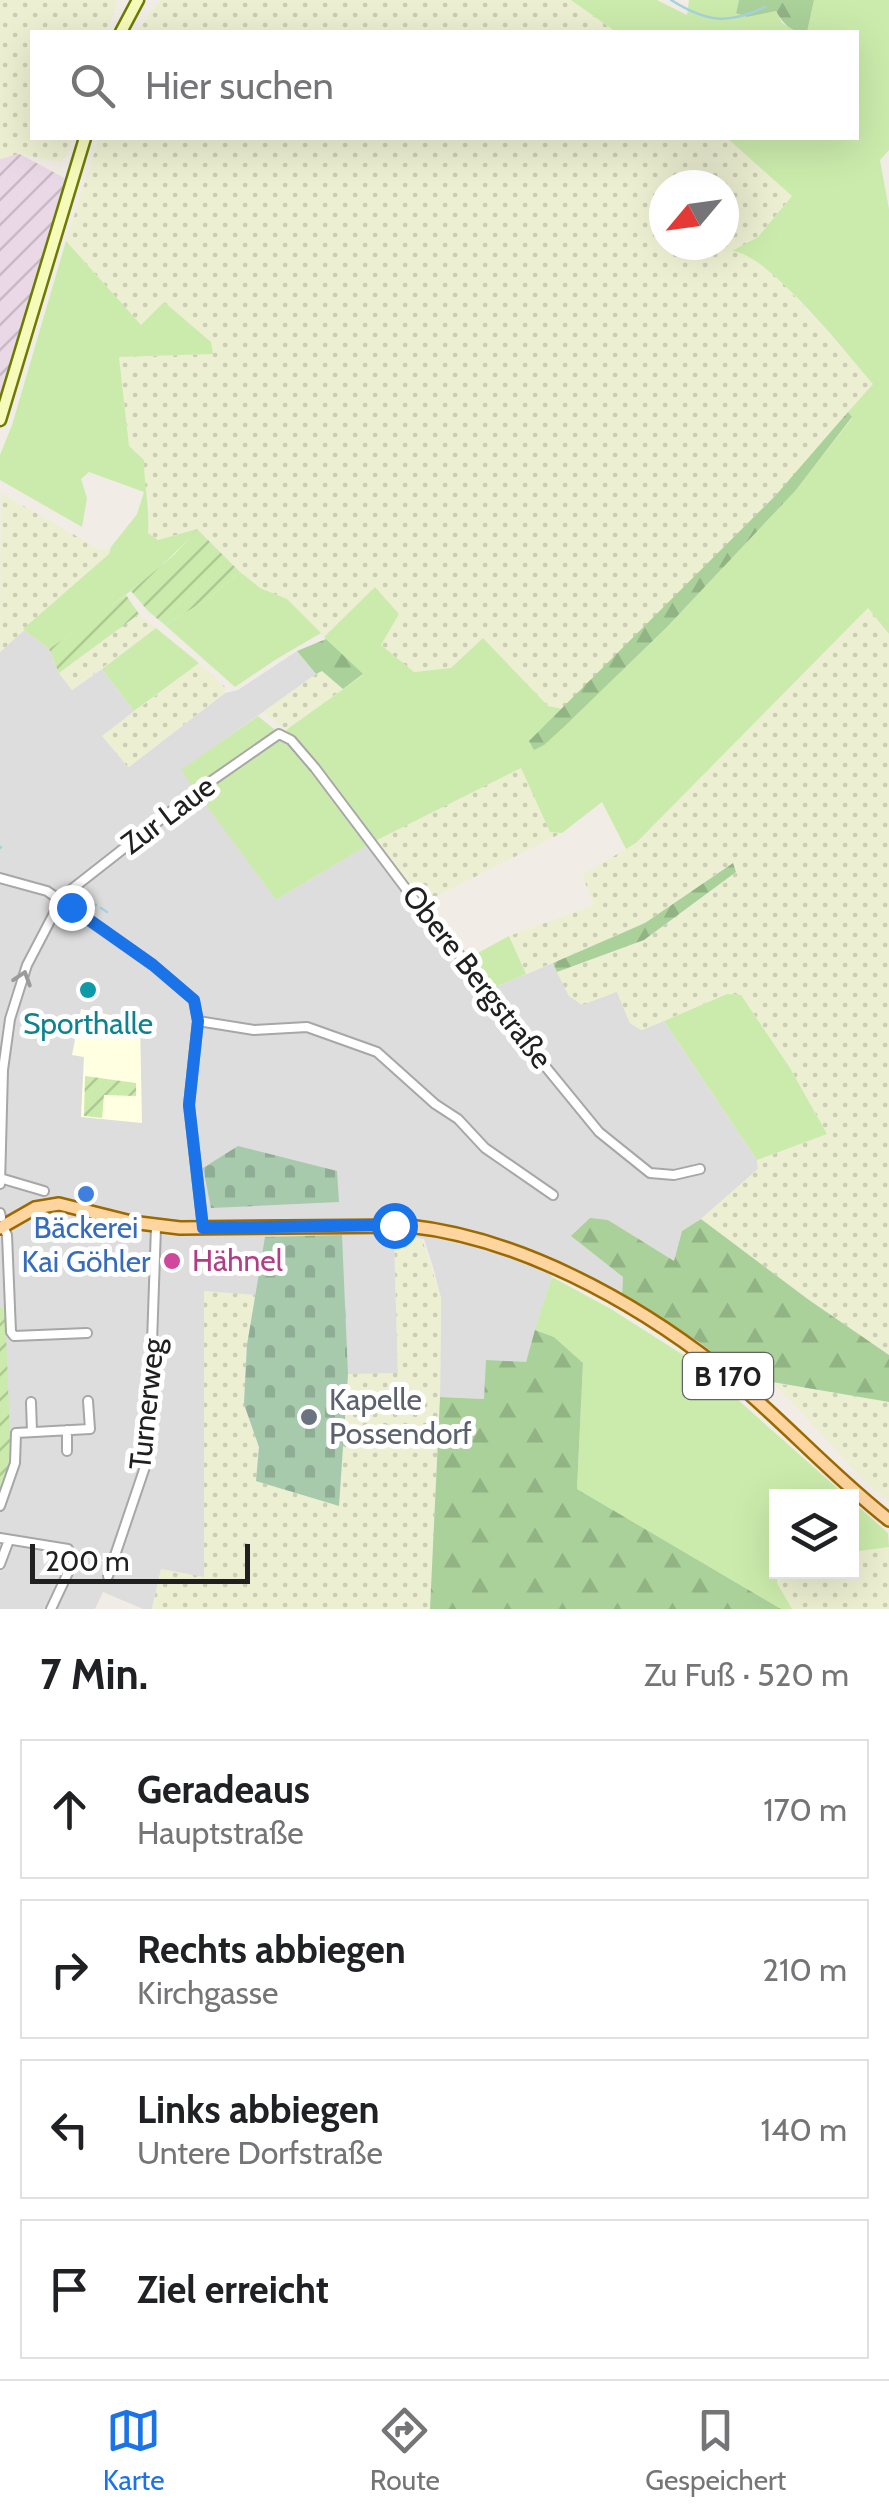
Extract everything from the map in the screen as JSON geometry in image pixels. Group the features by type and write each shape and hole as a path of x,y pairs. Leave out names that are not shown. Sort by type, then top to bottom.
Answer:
{"main road":[{"path":"122,30 138,0"},
{"path":"0,420 84,140"},
{"name":"B 170","path":"1,1221 59,1204 156,1226 394,1225 444,1231 544,1262 622,1304 716,1366 889,1520"}],"street":[{"name":"Zur Laue","path":"60,900 197,791 279,734"},
{"name":"Obere Bergstraße","path":"279,734 291,740 315,768 599,1132 650,1174 700,1169"},
{"path":"0,878 34,885 60,900 178,984 194,1000 198,1021 189,1105 203,1228"},
{"path":"44,1191 0,1180 4,1026 27,965 60,900"},
{"path":"198,1021 254,1030 306,1027 377,1052 458,1119 485,1148 553,1194"},
{"path":"1,1221 7,1236 14,1336 87,1333"},
{"name":"Turnerweg","path":"108,1576 148,1458 156,1226"},
{"path":"0,1506 15,1463 16,1432 90,1428 88,1401"},
{"path":"31,1402 32,1432"},
{"path":"66,1430 67,1451"},
{"path":"0,1564 4,1539 68,1549 73,1562 51,1609"}],"shaded area":[{"path":"0,0 118,0 108,30 30,30 30,140 72,140 60,162 18,154 0,159"},
{"path":"160,0 571,0 613,30 138,30"},
{"path":"98,140 729,140 792,196 758,237 739,248 739,170 649,170 649,260 739,260 739,251 744,252 780,280 874,384 776,495 563,709 548,706 483,638 451,668 414,672 380,645 375,587 324,637 287,599 260,588 197,529 158,540 148,533 150,504 144,492 144,460 129,446 119,357 212,354 141,326 66,241"},
{"path":"18,153 68,180 0,401 0,159"},
{"path":"1,493 101,550 111,547 109,554 0,652"},
{"path":"868,608 889,634 889,1355 701,1219 758,1169 757,1160 827,1134 790,1068 741,995 727,994 642,1030 630,1023 617,992 582,1005 569,996 557,972 644,940 736,872 732,863 645,923 526,974 509,936 594,905 582,875 636,843"},
{"path":"139,614 156,628 72,690 59,673"},
{"path":"23,629 49,649 59,673 72,690 102,669 134,711 103,736 129,767 225,693 238,690 297,651 316,674 182,770 276,900 373,842 438,930 491,989 553,963 569,996 617,992 630,1023 641,1030 664,1021 757,1160 758,1169 682,1231 674,1262 608,1220 572,1236 623,1277 622,1295 545,1263 552,1277 526,1362 485,1399 440,1397 441,1298 433,1267 424,1239 394,1236 398,1374 204,1578 161,1570 152,1609 103,1592 95,1609 0,1609 0,652"},
{"path":"199,663 225,687 225,693 128,767 102,736"},
{"path":"322,670 343,689 286,730 263,712"},
{"path":"522,767 550,831 562,833 421,904 373,842"},
{"path":"81,1009 140,1021 142,1123 81,1117 84,1057 72,1055"},
{"path":"394,1236 422,1239 441,1298 430,1609 152,1609 161,1569 204,1577 204,1291 256,1295 247,1345 244,1404 259,1447 256,1481 338,1506 348,1374 398,1373"},
{"path":"774,1383 889,1402 889,1502 860,1476"},
{"path":"889,1547 889,1609 792,1609 777,1579 859,1579 859,1551"}],"green space":[{"path":"571,0 657,0 687,15 689,0 739,0 736,12 747,17 776,11 782,23 794,30 613,30"},
{"path":"739,0 814,0 807,30 789,27 776,11 747,17 736,13"},
{"path":"814,0 889,0 889,150 880,160 889,209 889,634 868,608 626,849 602,802 562,833 550,832 521,768 373,842 276,900 198,794 273,742 284,740 317,765 286,730 363,675 324,637 375,587 399,614 381,645 414,672 451,668 483,638 548,706 563,709 529,741 567,724 667,627 796,490 852,418 848,412 873,384 786,286 766,268 739,253 739,247 758,237 792,196 729,140 859,140 859,30 807,30"},
{"path":"66,241 141,325 164,302 211,342 213,354 119,357 129,446 144,460 148,533 158,540 197,529 145,579 49,649 23,629 109,554 137,514 144,492 89,472 81,479 87,498 82,527 0,480 0,455"},
{"path":"848,412 852,417 796,490 667,627 567,724 534,750 529,741 776,495"},
{"path":"197,529 240,572 206,600 165,625 131,591 175,554"},
{"path":"240,572 260,588 287,599 321,633 235,687 165,625 206,600"},
{"path":"126,595 139,614 59,673 49,649"},
{"path":"156,628 199,663 134,711 102,669"},
{"path":"326,639 363,674 343,689 322,671 316,674 297,651"},
{"path":"258,716 275,734 195,790 181,770"},
{"path":"733,863 736,872 644,940 557,972 553,963 645,923"},
{"path":"509,936 526,974 491,989 463,961"},
{"path":"727,994 741,995 790,1068 827,1134 757,1160 664,1021"},
{"path":"85,1076 136,1083 136,1096 104,1095 102,1118 84,1116"},
{"path":"238,1146 337,1171 339,1202 211,1208 203,1168"},
{"path":"590,1218 608,1220 674,1261 682,1231 701,1219 889,1355 889,1402 743,1377 699,1342 622,1295 623,1277 571,1236"},
{"path":"342,1235 348,1374 339,1506 256,1481 259,1447 244,1404 247,1345 265,1237"},
{"path":"552,1277 699,1365 838,1489 769,1489 769,1579 777,1579 792,1609 781,1609 577,1489 583,1363 554,1337 535,1330"},
{"path":"0,1308 5,1308 11,1464 0,1495"},
{"path":"535,1330 554,1337 583,1363 577,1489 781,1609 430,1609 440,1397 484,1399 486,1360 526,1362"},
{"path":"859,1507 888,1533 889,1547 859,1551"}],"waterway":[{"path":"671,0 695,13 717,18 740,17 765,7"},
{"path":"85,899 96,905"},
{"path":"101,908 107,912"}],"place":[{"name":"Sporthalle","path":"88,990"},
{"name":"Bäckerei Kai Göhler","path":"86,1194"},
{"name":"Hähnel","path":"172,1261"},
{"name":"Kapelle Possendorf","path":"309,1417"}],"route":[{"path":"71,907 153,965 194,1000 198,1021 189,1105 203,1228 394,1225"}]}
